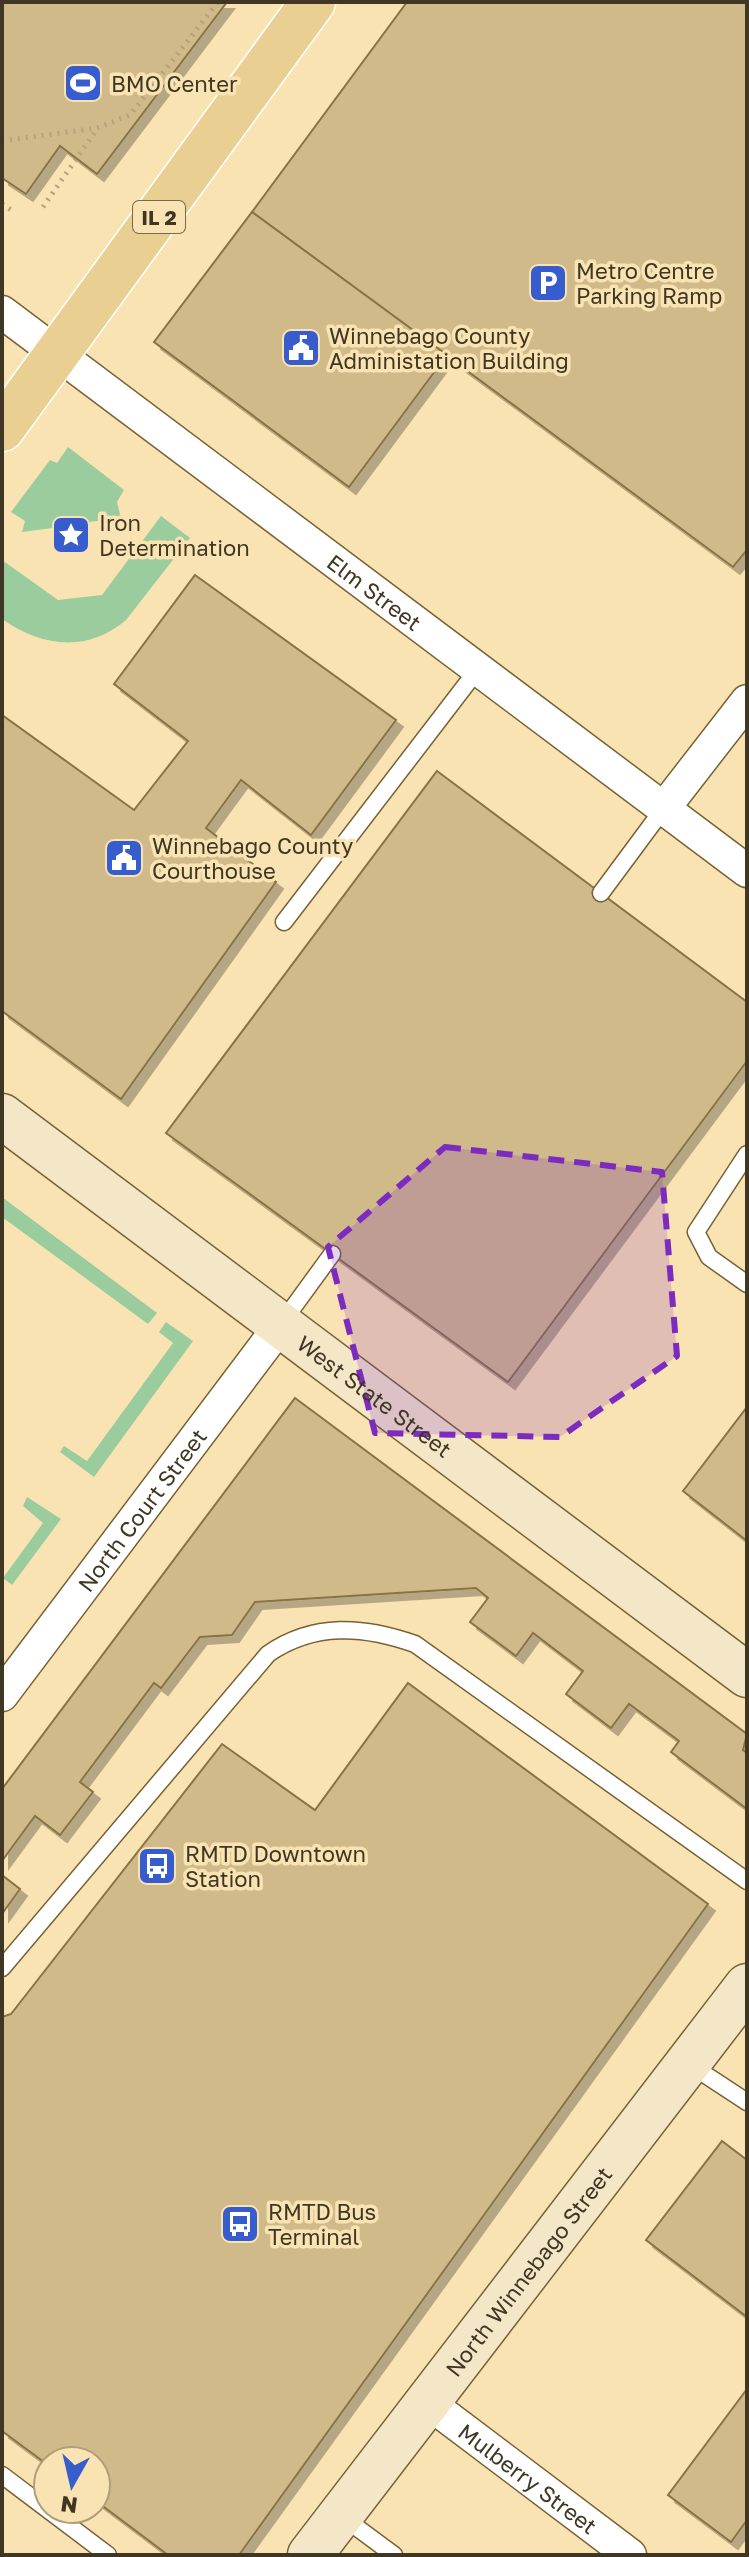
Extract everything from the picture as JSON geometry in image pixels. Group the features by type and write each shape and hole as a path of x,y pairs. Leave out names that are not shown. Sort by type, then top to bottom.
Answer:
{"main road":[{"name":"IL 2","path":"2,429 313,2"},
{"name":"West State Street","path":"2,1116 747,1675"},
{"name":"North Winnebago Street","path":"310,2555 687,2063 738,2005"}],"street":[{"name":"Elm Street","path":"2,312 747,871"},
{"path":"664,808 747,701"},
{"name":"North Court Street","path":"2,1695 280,1326"},
{"name":"Mulberry Street","path":"426,2401 630,2555"}],"lane":[{"path":"284,922 478,669"},
{"path":"601,893 664,808"},
{"path":"747,1154 696,1232 709,1257 747,1284"},
{"path":"280,1326 332,1254"},
{"path":"2,1968 268,1654 287,1641 347,1628 384,1633 415,1644 747,1881"},
{"path":"687,2063 747,2102"},
{"path":"2,2475 108,2555"},
{"path":"340,2515 394,2555"}],"path":[{"path":"2,141 97,128 130,115 218,2"},
{"path":"43,207 97,128"},
{"path":"2,204 13,211"}],"highlighted area":[{"path":"445,1147 662,1172 677,1356 560,1437 375,1433 328,1247"}],"green space":[{"path":"68,447 124,490 117,502 121,518 81,523 69,521 60,527 22,532 25,521 11,512 50,460 57,463"},
{"path":"161,516 190,538 126,620 111,631 80,642 64,642 33,636 2,619 2,560 58,600 102,595"},
{"path":"2,1197 157,1313 148,1324 2,1217"},
{"path":"166,1322 193,1341 94,1477 60,1452 64,1446 87,1461 173,1343 159,1332"},
{"path":"27,1497 61,1519 12,1585 3,1578 43,1523 23,1506"}],"building":[{"name":"BMO Center","path":"2,2 227,2 97,174 60,146 26,194 2,178"},
{"name":"Metro Centre Parking Ramp","path":"407,2 747,2 747,550 733,567 252,212"},
{"name":"Winnebago County Administation Building","path":"252,212 447,355 349,487 154,342"},
{"name":"Winnebago County Courthouse","path":"195,575 396,720 311,835 241,780 206,828 276,882 121,1099 2,1011 2,715 134,810 188,741 114,684"},
{"path":"437,771 747,1002 747,1061 508,1382 166,1133"},
{"path":"295,1398 747,1734 743,1750 747,1753 747,1809 671,1752 679,1741 629,1704 611,1728 566,1694 583,1671 533,1633 516,1656 470,1622 488,1598 476,1588 255,1602 232,1635 200,1637 161,1688 154,1683 80,1782 93,1792 60,1835 35,1816 2,1861 2,1789"},
{"path":"747,1407 747,1541 683,1491"},
{"name":"RMTD Bus Terminal","path":"408,1683 708,1904 239,2555 168,2555 112,2513 112,2445 32,2445 32,2453 2,2431 2,2017 11,2014 222,1744 315,1810"},
{"path":"2,1875 20,1889 2,1914"},
{"path":"722,2141 747,2160 747,2317 646,2240"},
{"path":"747,2389 747,2520 731,2542 668,2495"}],"place":[{"name":"BMO Center","path":"83,83"},
{"name":"Metro Centre Parking Ramp","path":"548,283"},
{"name":"Winnebago County Administation Building","path":"301,348"},
{"name":"Iron Determination","path":"71,535"},
{"name":"Winnebago County Courthouse","path":"124,858"},
{"name":"RMTD Downtown Station","path":"157,1866"},
{"name":"RMTD Bus Terminal","path":"240,2224"}]}
